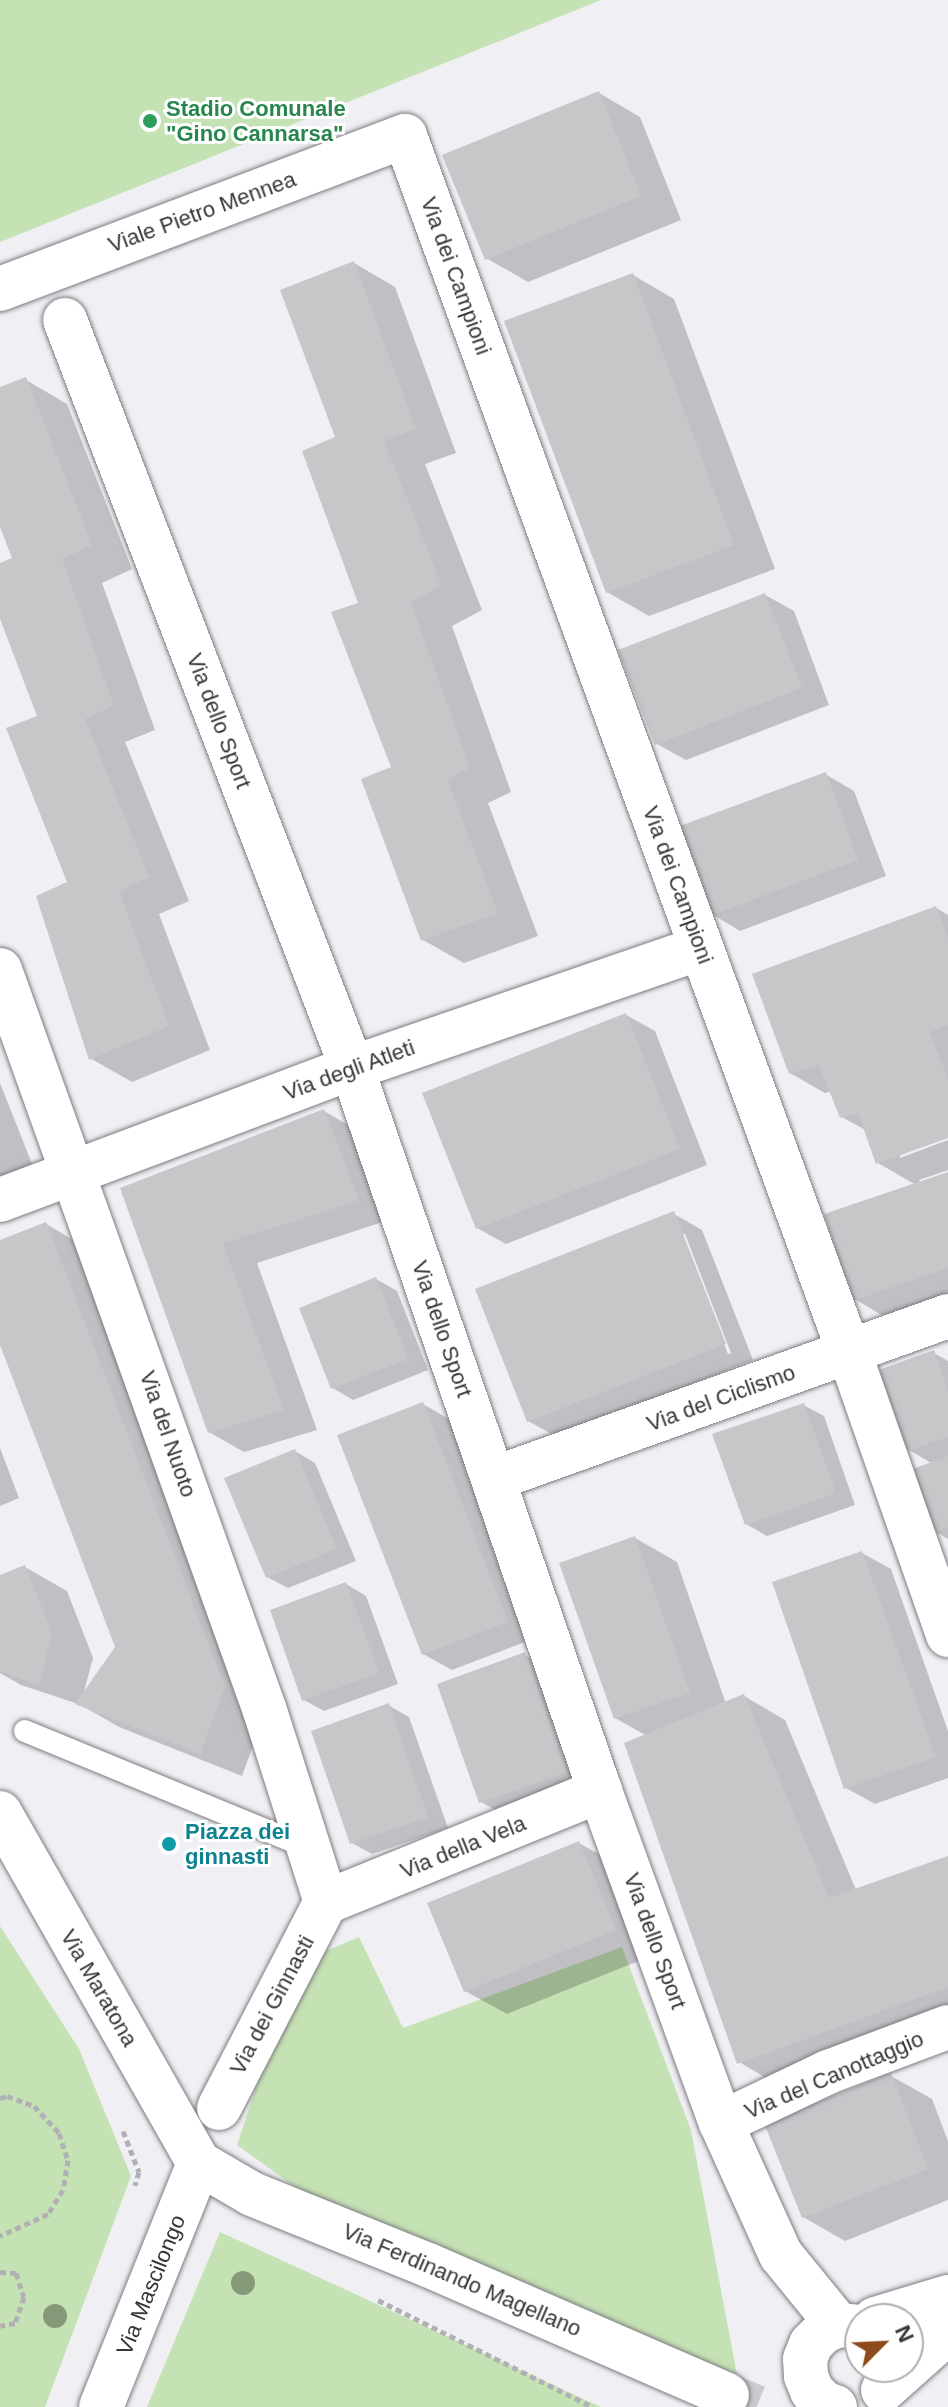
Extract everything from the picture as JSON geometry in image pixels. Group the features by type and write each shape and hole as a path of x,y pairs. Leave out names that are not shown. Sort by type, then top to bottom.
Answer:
{"street":[{"name":"Viale Pietro Mennea","path":"0,289 405,136"},
{"name":"Via dei Campioni","path":"405,136 849,1352 948,1635"},
{"name":"Via dello Sport","path":"65,320 352,1068 600,1791 721,2123 781,2255 844,2312"},
{"name":"Via degli Atleti","path":"0,1200 352,1068 701,948"},
{"name":"Via del Nuoto","path":"0,970 75,1171 310,1848 326,1902"},
{"name":"Via del Ciclismo","path":"493,1479 948,1316"},
{"name":"Via della Vela","path":"326,1902 600,1791"},
{"name":"Via Maratona","path":"0,1813 199,2163"},
{"name":"Via dei Ginnasti","path":"219,2108 326,1902"},
{"name":"Via del Canottaggio","path":"721,2123 828,2072 948,2027"},
{"name":"Via Ferdinando Magellano","path":"199,2163 252,2194 428,2265 727,2395"},
{"name":"Via Mascilongo","path":"101,2407 199,2163"},
{"path":"924,2304 948,2297"},
{"path":"844,2327 823,2332 811,2344 805,2359 806,2376 854,2397 948,2332"}],"lane":[{"path":"25,1731 310,1848"}],"path":[{"path":"0,2098 7,2096 34,2106 59,2133 68,2160 63,2190 48,2214 0,2236"},
{"path":"122,2129 139,2172 134,2187"},
{"path":"0,2272 16,2273 24,2297 15,2323 0,2326"},
{"path":"369,2295 593,2407"}],"green space":[{"name":"Stadio Comunale \"Gino Cannarsa\"","path":"0,0 601,0 0,242"},
{"path":"0,1926 79,2049 131,2176 45,2407 0,2407"},
{"path":"359,1937 403,2028 622,1947 691,2130 737,2375 299,2190 237,2145 297,1963"},
{"path":"220,2232 601,2407 147,2407"}],"building":[{"path":"599,91 641,196 485,260 442,155"},
{"path":"354,261 416,429 384,441 442,586 411,602 470,768 447,779 498,913 421,941 361,779 391,767 331,612 358,603 302,451 335,437 280,290"},
{"path":"633,273 734,545 606,593 504,321"},
{"path":"26,377 92,545 62,559 114,706 85,719 149,877 119,891 169,1026 89,1060 36,896 67,882 6,728 37,716 0,619 0,563 12,558 0,527 0,387"},
{"path":"765,593 802,688 655,745 618,650"},
{"path":"826,772 858,860 710,916 677,827"},
{"path":"936,906 948,938 948,1025 929,1032 948,1078 948,1138 876,1164 858,1113 840,1118 819,1065 789,1074 752,974"},
{"path":"626,1013 680,1149 476,1229 422,1093"},
{"path":"324,1109 359,1200 223,1244 284,1410 208,1433 120,1188"},
{"path":"948,1172 948,1268 853,1301 824,1214"},
{"path":"674,1211 726,1344 527,1422 475,1289"},
{"path":"46,1222 225,1687 200,1754 75,1704 115,1647 0,1345 0,1240"},
{"path":"376,1277 408,1359 331,1389 299,1308"},
{"path":"934,1350 948,1390 948,1437 907,1451 879,1370"},
{"path":"423,1402 508,1622 422,1655 337,1435"},
{"path":"804,1403 836,1493 745,1525 712,1434"},
{"path":"295,1449 337,1549 266,1578 224,1478"},
{"path":"948,1456 948,1527 934,1533 910,1470"},
{"path":"635,1536 690,1693 614,1719 559,1563"},
{"path":"862,1551 936,1757 844,1789 772,1582"},
{"path":"25,1565 52,1633 39,1686 0,1671 0,1575"},
{"path":"346,1582 379,1673 302,1701 270,1610"},
{"path":"525,1652 567,1772 479,1803 437,1684"},
{"path":"744,1694 829,1898 948,1856 948,1987 737,2064 624,1743"},
{"path":"389,1703 428,1817 350,1844 311,1731"},
{"path":"579,1841 616,1930 464,1992 427,1903"},
{"path":"891,2073 928,2169 802,2218 764,2123"}],"tunnel":[{"path":"727,2395 757,2407"}],"place":[{"name":"Stadio Comunale \"Gino Cannarsa\"","path":"150,121"},
{"name":"Piazza dei ginnasti","path":"169,1844"}]}
